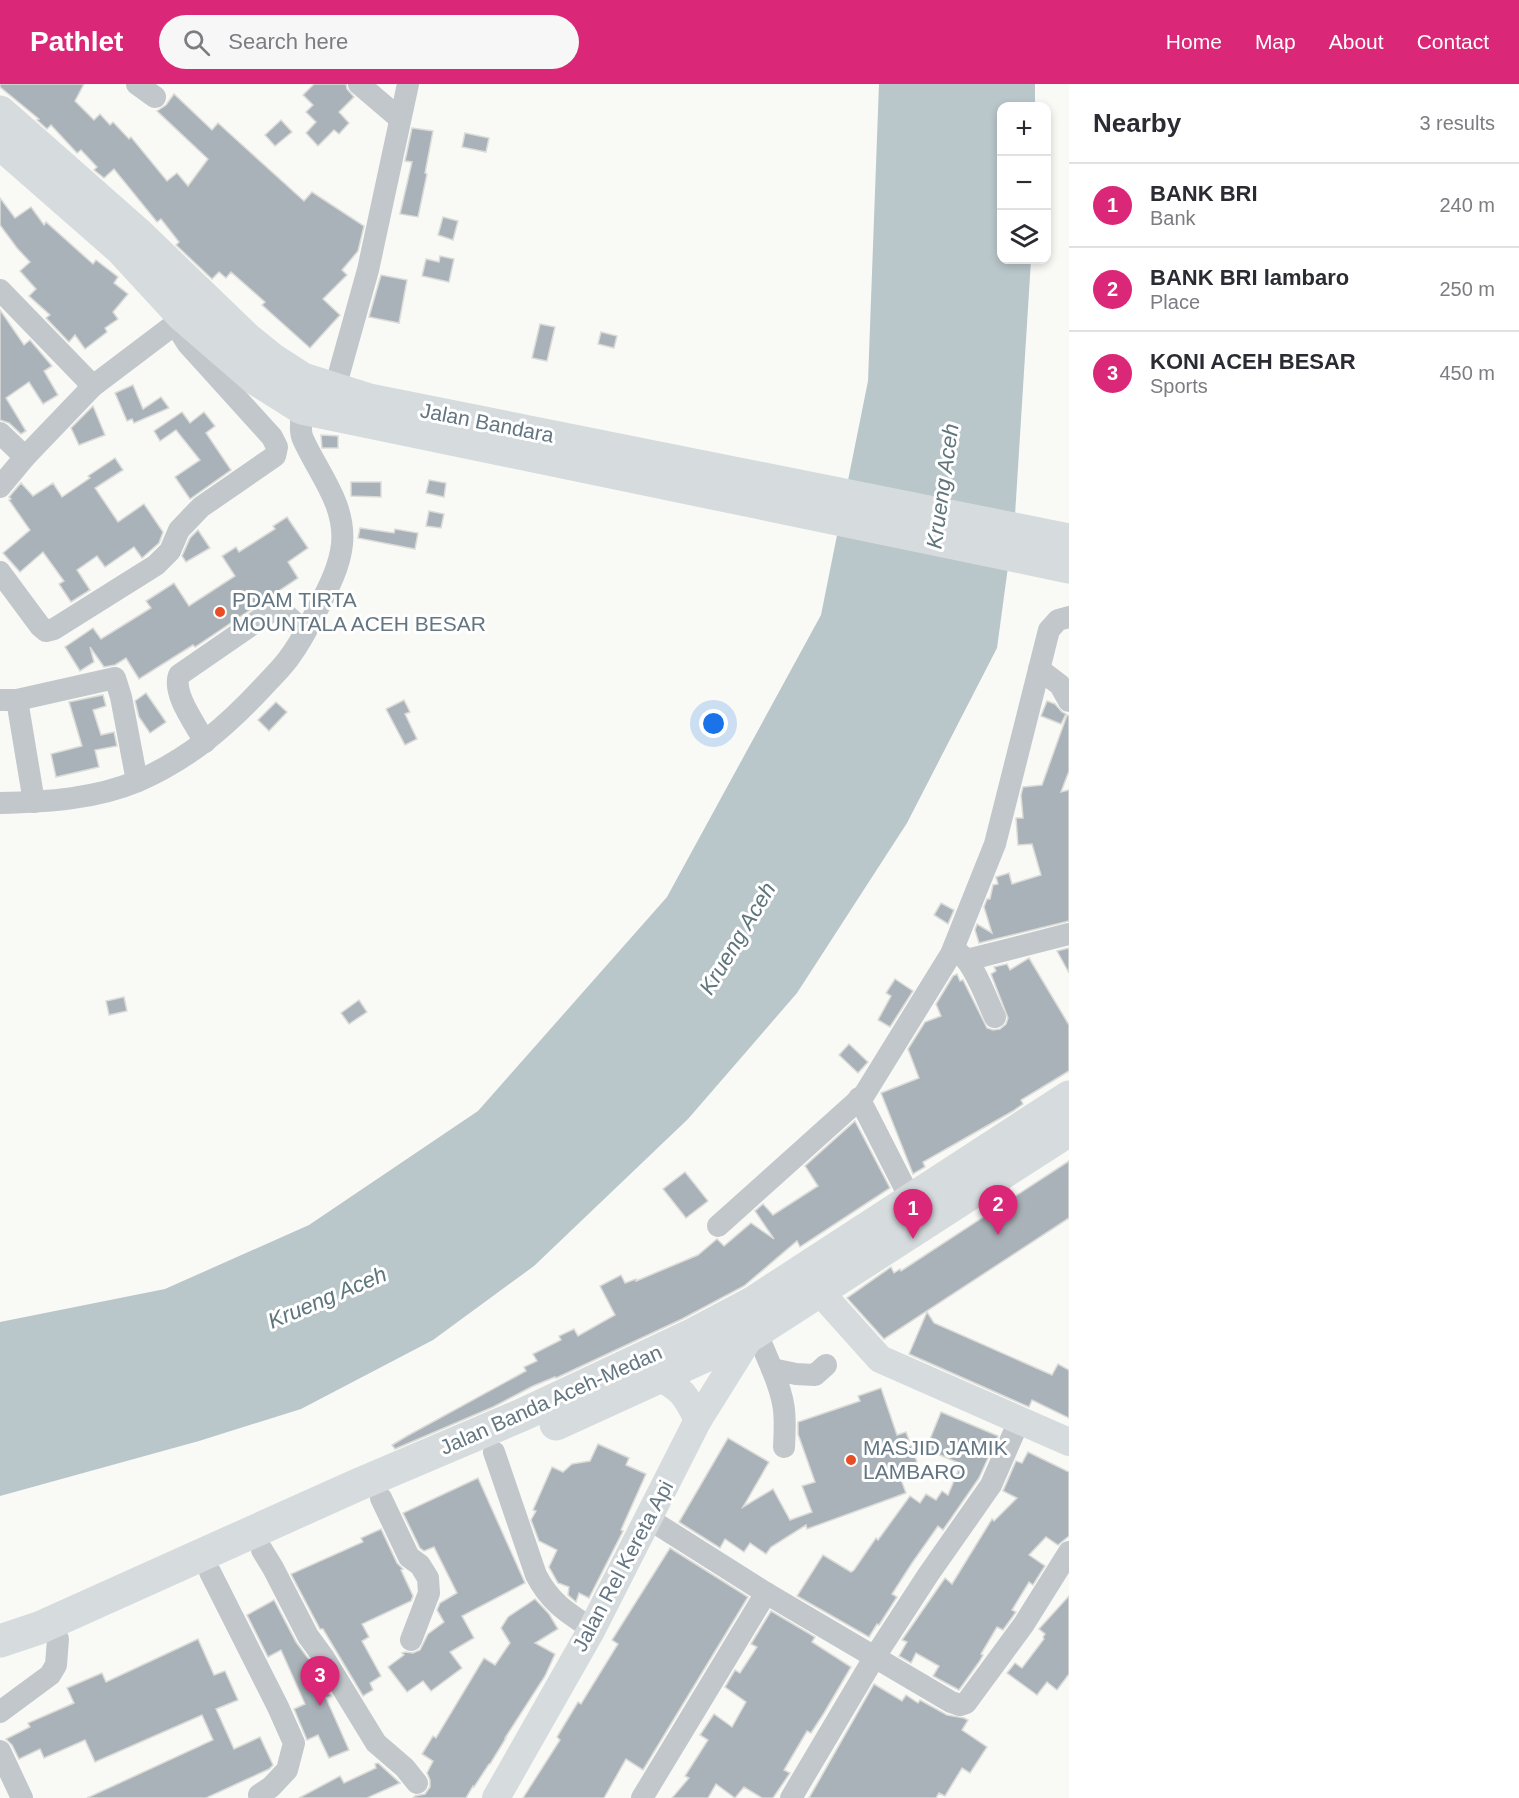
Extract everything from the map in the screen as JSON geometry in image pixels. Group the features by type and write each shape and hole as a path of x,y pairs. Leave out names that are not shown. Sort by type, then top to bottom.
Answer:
{"highway":[{"name":"Jalan Bandara","path":"0,112 129,240 178,319 256,379 302,423 362,410 1063,552"},
{"name":"Jalan Bandara","path":"0,143 129,240 272,359 303,379 335,388 362,410"},
{"name":"Jalan Banda Aceh-Medan","path":"0,1658 106,1620 262,1550 524,1414 690,1336 754,1302 1069,1097"},
{"name":"Jalan Banda Aceh-Medan","path":"0,1641 39,1628 366,1496 494,1452 753,1333 1069,1130"}],"main road":[{"path":"819,1291 880,1359 1069,1442"},
{"name":"Jalan Rel Kereta Api","path":"496,1798 592,1629 698,1420 753,1333"},
{"path":"658,1378 680,1389 698,1420"}],"street":[{"path":"358,84 400,119"},
{"path":"335,388 368,270 408,84"},
{"path":"0,290 93,386"},
{"path":"0,487 25,457 93,386 178,319 187,344 272,437 277,447 277,453 273,459 201,507 179,531 170,551 156,565 54,629 45,631 40,626 0,572"},
{"path":"0,803 34,802 91,795 137,781 167,766 222,729 291,657 333,575 342,544 341,528 335,501 302,423 277,447"},
{"path":"0,433 25,457"},
{"path":"205,742 180,697 177,685 179,675 273,610 281,610 305,632"},
{"path":"718,1226 864,1095 959,957 995,844 1049,630 1058,620 1069,617"},
{"path":"1039,669 1060,685 1069,701"},
{"path":"34,802 8,700 114,678 121,698 137,781"},
{"path":"959,957 1069,934"},
{"path":"959,957 994,1017"},
{"path":"860,1098 911,1200"},
{"path":"753,1333 784,1398 786,1422 783,1447"},
{"path":"772,1369 815,1375 826,1365"},
{"path":"790,1798 874,1658 933,1567 991,1485 1019,1421"},
{"path":"494,1452 536,1575 545,1592 559,1607 592,1629"},
{"path":"366,1496 409,1557 420,1565 428,1578 429,1593 411,1640"},
{"path":"649,1519 874,1658 960,1705 966,1703 1024,1623 1069,1552"},
{"path":"262,1550 308,1636 376,1743 405,1768 417,1783"},
{"path":"210,1572 294,1743 287,1770 271,1787 259,1795"},
{"path":"642,1798 766,1593"},
{"path":"0,1712 50,1675 56,1665 58,1639"},
{"path":"0,1751 22,1798"}],"water":[{"name":"Krueng Aceh","path":"879,84 1035,84 1035,102 997,102 997,264 1031,264 1015,515 997,648 907,823 797,993 688,1119 534,1266 433,1340 301,1409 199,1441 0,1496 0,1322 165,1289 309,1225 478,1111 667,897 821,615 868,381"}],"building":[{"path":"0,84 84,84 75,101 94,120 100,114 110,125 113,122 129,139 131,137 167,181 177,173 188,186 208,159 157,111 166,105 174,94 212,130 218,123 304,201 312,192 364,226 358,251 342,270 347,275 323,299 340,315 310,348 262,305 265,302 231,272 226,278 219,272 212,279 176,245 179,242 161,219 157,222 114,169 104,178 94,170 97,167 81,150 77,153 51,125 47,129 37,120 39,119 0,87"},
{"path":"314,84 346,84 354,97 339,112 349,123 339,134 334,130 318,146 306,133 316,122 306,112 313,105 303,95"},
{"path":"281,120 292,132 275,146 265,135"},
{"path":"412,128 433,131 418,217 400,214 412,162 405,161"},
{"path":"465,133 489,138 486,152 462,147"},
{"path":"0,198 15,218 31,207 44,225 46,222 93,264 96,260 118,277 114,283 128,294 113,312 118,319 105,328 107,332 85,349 75,335 69,342 46,318 50,315 29,296 36,289 20,271 30,262 0,225"},
{"path":"443,217 458,221 453,240 438,235"},
{"path":"440,256 454,259 449,282 422,276 426,259 439,262"},
{"path":"381,275 407,280 399,323 369,317"},
{"path":"0,310 24,345 30,340 52,366 44,371 58,395 43,404 29,382 6,398 26,431 21,434 9,423 0,420"},
{"path":"540,324 555,327 547,361 532,358"},
{"path":"601,332 617,336 614,348 598,344"},
{"path":"133,385 143,409 161,397 169,408 134,423 132,419 127,421 115,393"},
{"path":"93,406 105,435 79,445 71,428"},
{"path":"182,412 190,423 204,412 215,426 206,433 231,470 190,499 175,477 200,460 176,430 160,441 154,431"},
{"path":"321,435 338,436 338,448 322,448"},
{"path":"115,458 123,470 95,488 118,522 144,504 163,532 159,543 142,558 134,547 105,567 97,556 77,570 90,590 71,602 59,584 64,581 43,552 20,572 3,553 30,530 9,497 21,483 33,496 53,483 62,497"},
{"path":"429,480 446,483 444,497 426,493"},
{"path":"351,482 381,482 381,497 351,496"},
{"path":"429,511 444,514 441,528 426,526"},
{"path":"287,517 308,548 288,562 298,578 195,647 193,645 139,679 126,658 115,665 104,667 90,647 94,662 80,671 65,647 93,628 101,639 151,608 146,601 174,583 189,606 235,576 222,556 236,547 239,552 275,529 273,526"},
{"path":"360,528 394,533 395,529 418,533 415,549 358,538"},
{"path":"198,530 210,548 186,562 182,556 190,538"},
{"path":"146,693 166,722 150,733 139,717 135,701"},
{"path":"103,695 106,706 93,710 101,735 114,732 117,746 95,750 99,767 56,777 51,754 82,746 69,702"},
{"path":"404,700 410,712 405,714 417,739 405,745 386,709"},
{"path":"1047,701 1055,704 1066,714 1061,724 1041,716"},
{"path":"276,702 287,712 269,731 258,720"},
{"path":"1067,715 1069,716 1069,771 1061,792 1069,790 1069,921 979,943 975,930 977,924 992,933 984,907 987,899 990,899 993,885 998,884 996,877 1009,873 1012,884 1041,875 1032,844 1018,845 1016,818 1023,818 1021,795 1023,787 1042,785"},
{"path":"941,903 954,910 948,924 934,915"},
{"path":"1069,948 1069,973 1057,951"},
{"path":"1029,958 1069,1025 1069,1071 1021,1100 1023,1104 1013,1111 923,1162 925,1167 913,1174 881,1093 919,1078 908,1049 925,1022 941,1016 936,1004 953,976 957,974 960,981 963,980 987,1028 1000,1029 1006,1024 1008,1018 991,974 996,971 994,967 1007,964 1010,970"},
{"path":"895,979 913,991 890,1027 878,1020 891,996 886,993"},
{"path":"124,997 127,1011 109,1015 106,1001"},
{"path":"359,1000 367,1012 349,1024 341,1013"},
{"path":"849,1044 868,1062 858,1073 839,1055"},
{"path":"855,1121 890,1188 800,1247 797,1241 744,1286 682,1319 556,1378 533,1386 493,1407 395,1449 392,1445 526,1371 524,1367 537,1361 533,1354 561,1340 559,1336 574,1329 578,1336 615,1315 600,1286 621,1275 625,1283 636,1279 636,1281 698,1255 717,1239 724,1246 751,1223 774,1239 755,1211 763,1204 773,1215 818,1186 805,1166"},
{"path":"1069,1161 1069,1218 884,1339 847,1298 891,1267 894,1273 900,1269 901,1271"},
{"path":"685,1172 708,1201 686,1218 663,1189"},
{"path":"927,1312 934,1323 1052,1375 1058,1364 1069,1370 1069,1418 1032,1400 1029,1407 909,1354"},
{"path":"881,1388 897,1435 906,1432 917,1462 897,1469 906,1493 807,1529 806,1525 771,1547 766,1554 750,1543 744,1552 725,1539 720,1548 679,1522 728,1438 769,1462 743,1507 773,1489 790,1520 812,1512 802,1486 815,1482 798,1434 798,1422 860,1401 858,1396"},
{"path":"941,1412 998,1436 979,1478 943,1530 938,1526 912,1563 892,1594 897,1597 869,1637 797,1596 823,1555 851,1572 854,1570 910,1496 920,1503 926,1494 936,1500 942,1491 948,1495 961,1464 926,1449"},
{"path":"598,1444 629,1458 626,1465 646,1474 621,1530 623,1531 589,1598 579,1593 576,1602 568,1595 569,1587 558,1583 549,1567 557,1550 539,1541 531,1520 536,1511 533,1510 552,1467 563,1472 572,1464 590,1461"},
{"path":"1028,1452 1069,1472 1069,1536 1058,1545 1046,1537 1029,1555 1045,1566 1033,1585 1029,1582 1012,1610 1016,1612 1003,1630 997,1627 981,1654 983,1655 979,1662 959,1690 933,1676 939,1666 916,1653 911,1663 899,1656 907,1642 902,1640 945,1578 952,1584 992,1519 994,1521 1017,1498 1003,1491 1016,1461 1022,1463"},
{"path":"478,1478 525,1583 462,1616 474,1638 450,1652 462,1668 431,1691 423,1681 407,1692 388,1667 404,1655 402,1653 413,1653 420,1650 428,1634 444,1622 437,1610 440,1603 457,1593 434,1547 424,1551 420,1548 403,1513"},
{"path":"381,1529 397,1563 403,1569 401,1570 413,1596 411,1601 362,1624 369,1637 362,1641 381,1676 370,1683 373,1690 363,1696 323,1629 320,1629 291,1574 363,1542 361,1538"},
{"path":"670,1548 748,1597 643,1770 626,1759 604,1798 523,1798 560,1740 557,1737 578,1702 581,1704 618,1644 612,1640"},
{"path":"1069,1596 1069,1674 1057,1690 1047,1682 1037,1695 1007,1673 1015,1663 1022,1668 1044,1639 1045,1634 1039,1629"},
{"path":"535,1599 549,1614 558,1629 535,1643 555,1654 545,1676 466,1798 413,1798 425,1794 430,1787 427,1773 433,1761 422,1754 433,1736 436,1738 484,1658 495,1665 510,1643 501,1628 508,1617"},
{"path":"274,1600 296,1642 310,1661 317,1678 319,1676 331,1696 326,1698 349,1750 329,1758 318,1735 307,1740 294,1709 305,1704 281,1650 268,1657 247,1615"},
{"path":"771,1611 815,1637 812,1642 851,1667 811,1733 807,1731 784,1770 790,1773 773,1798 762,1798 744,1787 735,1798 716,1784 708,1798 672,1798 689,1778 685,1776 708,1740 700,1735 714,1714 732,1727 746,1702 725,1687 735,1670 740,1673 757,1647 751,1644"},
{"path":"198,1639 214,1675 225,1671 238,1700 216,1709 234,1749 260,1737 273,1765 269,1769 206,1798 87,1798 213,1740 202,1715 95,1762 85,1740 44,1758 40,1749 19,1759 6,1739 30,1727 28,1723 74,1703 67,1688 102,1673 106,1682"},
{"path":"874,1684 902,1701 906,1695 918,1703 920,1700 947,1715 968,1720 962,1730 987,1747 970,1773 962,1768 945,1796 939,1793 936,1798 809,1798"},
{"path":"378,1763 400,1783 367,1798 299,1798 340,1776 344,1783 376,1768 375,1764"}],"place":[{"name":"PDAM TIRTA MOUNTALA ACEH BESAR","path":"220,612"},
{"name":"BANK BRI lambaro","path":"998,1235"},
{"name":"BANK BRI","path":"913,1239"},
{"name":"MASJID JAMIK LAMBARO","path":"851,1460"},
{"name":"KONI ACEH BESAR","path":"320,1706"}]}
